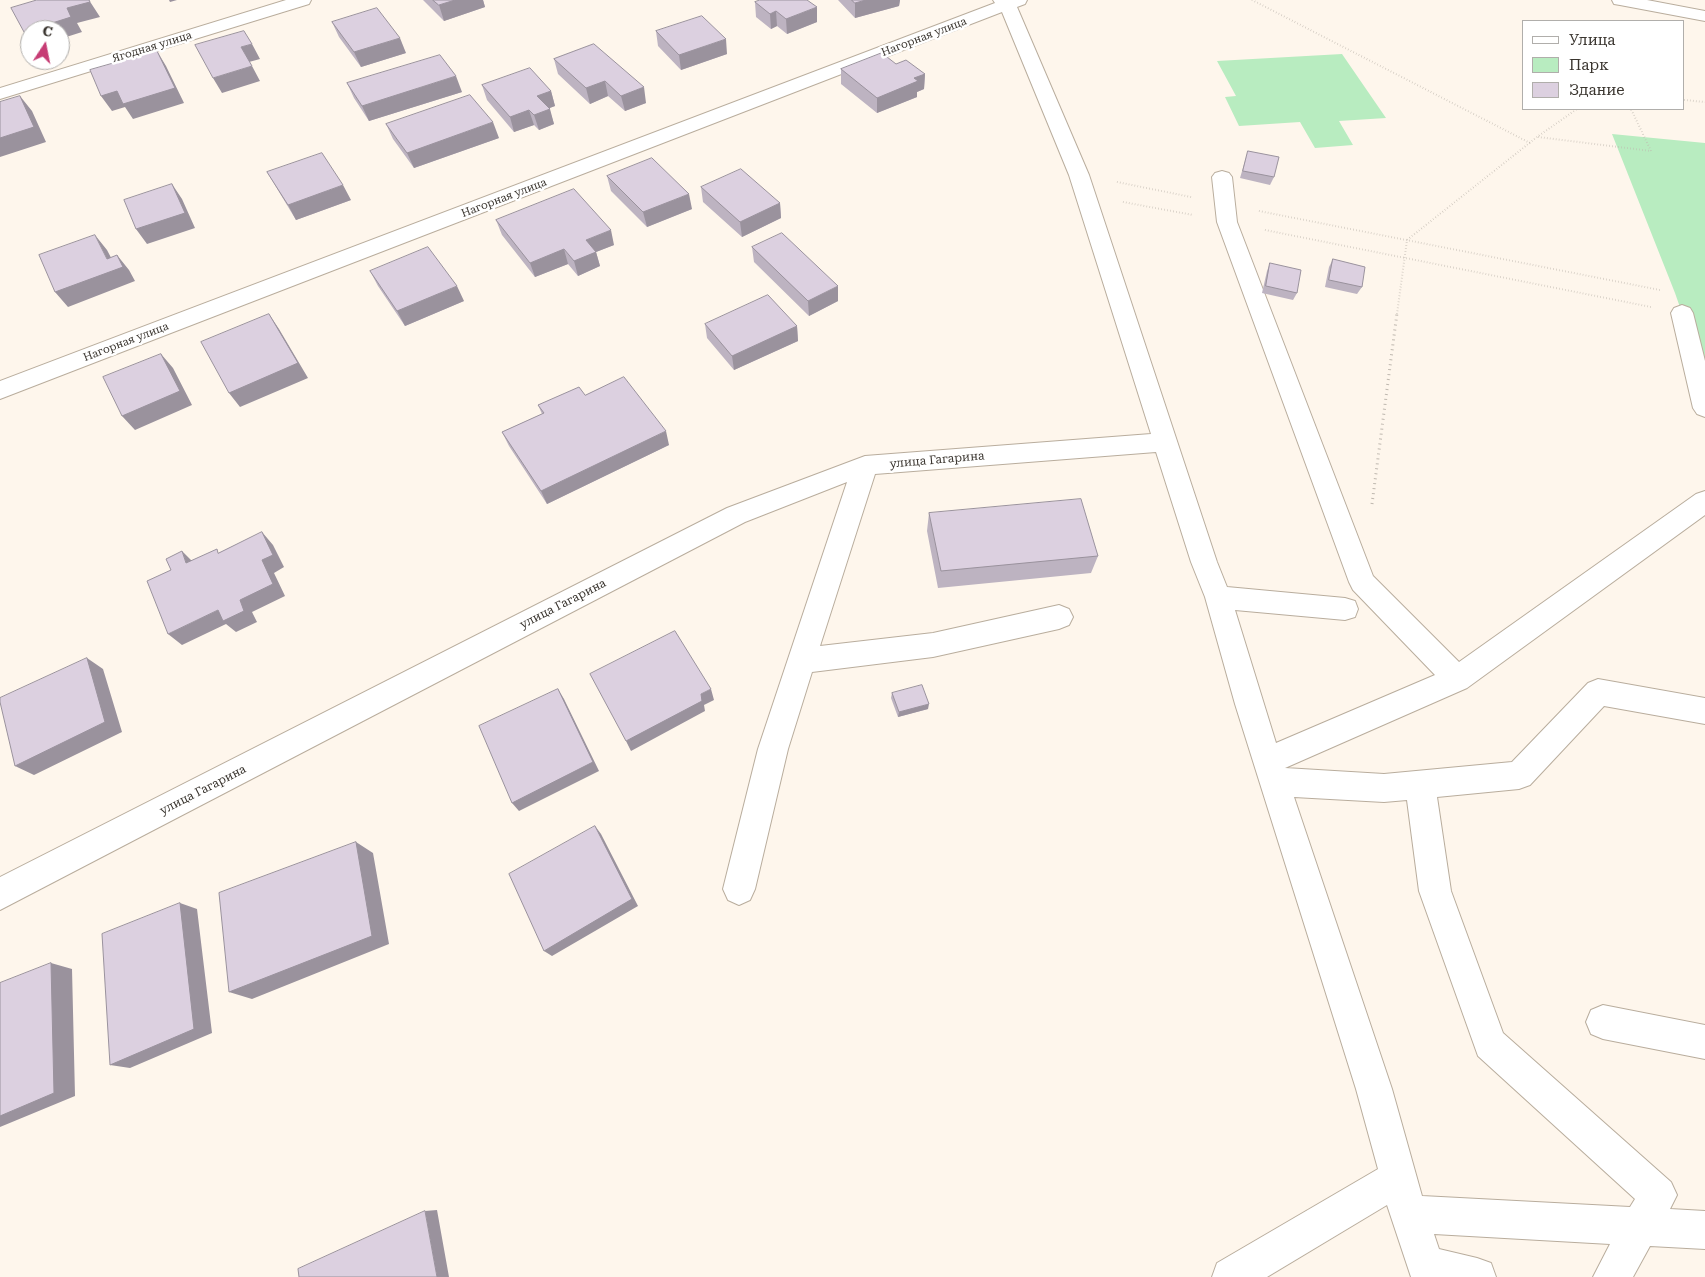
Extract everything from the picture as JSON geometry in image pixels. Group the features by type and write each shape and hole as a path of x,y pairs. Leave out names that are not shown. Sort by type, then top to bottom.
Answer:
{"street":[{"name":"Ягодная улица","path":"0,94 304,0"},
{"path":"1620,0 1705,16"},
{"path":"1010,2 1082,185 1164,442 1204,562 1218,597 1271,771 1374,1089 1408,1214 1428,1271 1477,1277"},
{"name":"Нагорная улица","path":"0,390 1010,2"},
{"path":"1222,177 1227,222 1362,582 1457,679"},
{"path":"1682,313 1705,408"},
{"name":"улица Гагарина","path":"0,894 736,515 865,466 1164,442"},
{"path":"739,889 773,749 865,466"},
{"path":"1271,771 1457,679 1705,501"},
{"path":"1218,597 1345,609"},
{"path":"801,661 934,645 1059,617"},
{"path":"1271,771 1384,788 1519,775 1598,692 1705,711"},
{"path":"1420,785 1435,891 1490,1044 1658,1195 1612,1277"},
{"path":"1603,1022 1705,1042"},
{"path":"1231,1277 1398,1178"},
{"path":"1408,1214 1705,1230"}],"path":[{"path":"1252,0 1530,143"},
{"path":"1685,100 1705,102"},
{"path":"1371,513 1407,240 1537,137 1576,110"},
{"path":"1537,137 1652,151 1632,110"},
{"path":"1082,185 1195,198"},
{"path":"1082,185 1227,222 1682,313"},
{"path":"1253,209 1665,291"}],"green space":[{"path":"1342,54 1386,118 1339,121 1353,145 1315,148 1300,122 1239,126 1225,97 1236,96 1217,61"},
{"path":"1612,134 1705,143 1705,379 1675,293"}],"building":[{"path":"37,0 89,0 90,2 67,8 71,17 62,20 20,20 20,25 11,8"},
{"path":"433,0 455,0 439,5"},
{"path":"760,0 807,0 817,7 786,19 776,11 770,14 755,2"},
{"path":"852,0 866,0 855,3"},
{"path":"377,8 400,38 354,52 332,22"},
{"path":"702,16 726,39 679,55 656,31"},
{"path":"244,31 252,44 241,47 252,66 213,78 195,45"},
{"path":"594,44 644,87 621,96 605,81 586,88 554,59"},
{"path":"157,51 175,88 123,104 117,91 101,96 90,70"},
{"path":"882,53 896,64 906,60 925,74 914,78 918,81 877,98 841,69"},
{"path":"440,55 456,76 362,106 347,83"},
{"path":"530,68 551,91 537,96 550,109 534,115 529,110 510,117 482,85"},
{"path":"470,95 493,122 407,153 386,124"},
{"path":"20,96 34,127 0,138 0,102"},
{"path":"1248,151 1279,157 1274,177 1243,171"},
{"path":"322,153 343,185 288,205 267,172"},
{"path":"652,158 689,194 643,212 607,176"},
{"path":"741,169 780,203 740,222 701,187"},
{"path":"172,184 185,213 136,229 124,200"},
{"path":"574,189 611,230 586,240 596,252 574,261 564,249 530,263 496,220"},
{"path":"782,233 838,286 808,301 752,247"},
{"path":"95,235 107,259 117,255 123,267 55,292 39,255"},
{"path":"428,247 457,286 397,311 370,271"},
{"path":"1333,259 1365,267 1362,287 1329,280"},
{"path":"1270,263 1301,270 1297,293 1266,286"},
{"path":"768,295 797,326 732,356 705,324"},
{"path":"269,314 298,363 229,393 201,342"},
{"path":"161,354 180,391 122,416 103,377"},
{"path":"624,377 666,431 541,491 502,432 544,413 538,405 579,387 585,395"},
{"path":"1081,499 1098,556 941,571 929,513"},
{"path":"262,532 273,555 262,560 273,584 240,600 244,611 223,621 218,610 168,634 147,581 171,570 166,559 182,551 186,563 217,549 218,553"},
{"path":"675,631 711,689 701,694 702,701 626,741 590,674"},
{"path":"87,658 105,722 15,766 0,698"},
{"path":"922,685 929,704 899,712 892,693"},
{"path":"558,689 593,762 512,803 479,726"},
{"path":"595,826 632,899 544,951 509,874"},
{"path":"356,842 372,936 229,992 219,893"},
{"path":"180,903 194,1029 110,1065 102,934"},
{"path":"51,963 54,1093 0,1116 0,983"},
{"path":"425,1211 437,1277 299,1277 298,1269"}]}
